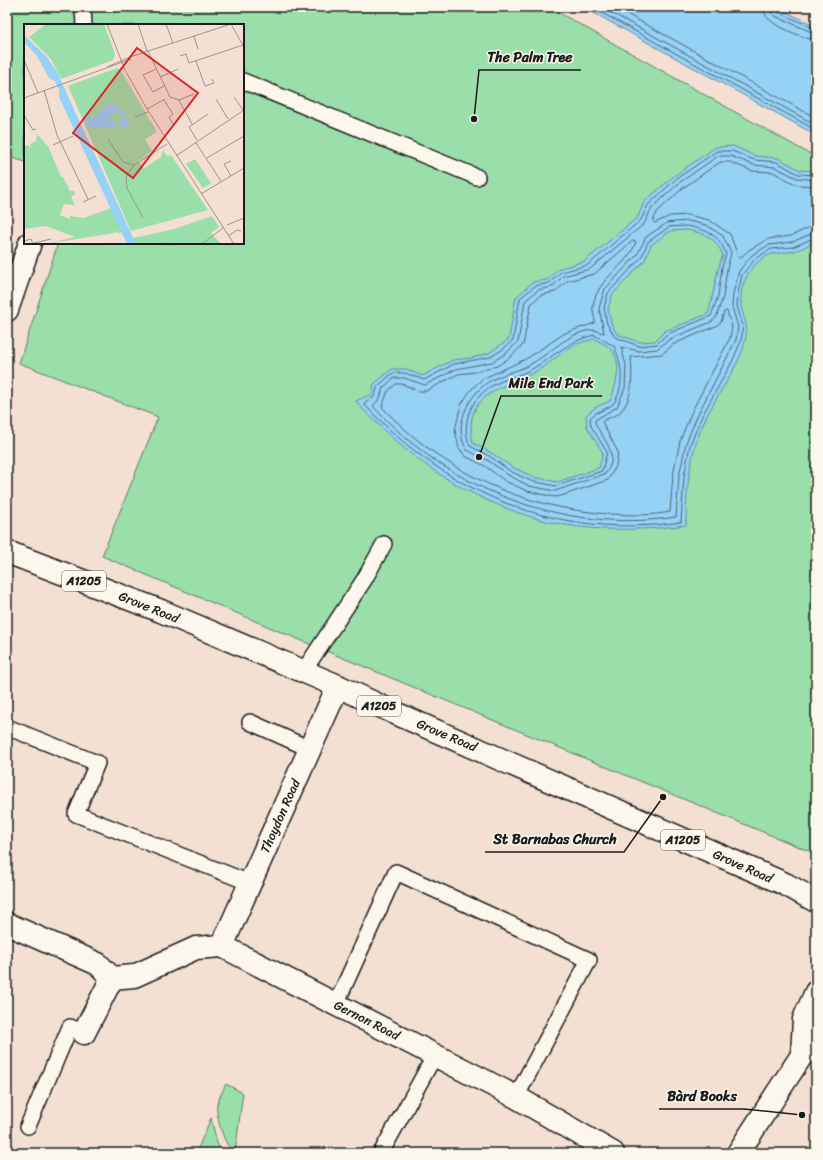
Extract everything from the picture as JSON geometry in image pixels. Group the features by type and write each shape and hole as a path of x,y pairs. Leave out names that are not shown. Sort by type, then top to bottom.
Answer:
{"street":[{"path":"7,310 30,244"},
{"name":"Grove Road","path":"7,552 161,611 338,686 395,713 785,884 816,901"},
{"name":"Thoydon Road","path":"222,946 338,686"},
{"path":"7,924 98,964 112,978"},
{"path":"112,978 134,976 196,948 222,946"},
{"name":"Gernon Road","path":"222,946 516,1097 613,1153"},
{"path":"84,1033 112,978"},
{"path":"738,1153 809,1049 804,1019 816,992"}],"lane":[{"path":"83,7 84,24"},
{"path":"244,80 477,177"},
{"path":"303,672 364,580 384,544"},
{"path":"250,722 310,749"},
{"path":"7,727 97,763 76,814 250,883"},
{"path":"336,1004 396,872 589,960 516,1097"},
{"path":"28,1126 70,1027 84,1033"},
{"path":"381,1153 435,1055"}],"green space":[{"path":"7,7 549,7 808,153 816,153 816,854 314,646 102,556 158,417 19,363 58,244 244,244 244,24 24,24 24,162 7,156"},
{"path":"226,1084 243,1093 235,1153 231,1150 224,1139 219,1123 217,1109 217,1104"},
{"path":"211,1118 217,1143 222,1153 196,1153"}],"water":[{"path":"583,7 776,7 816,26 816,135"},
{"path":"733,146 755,156 778,158 800,170 816,171 816,240 797,250 771,254 762,258 750,271 744,282 741,294 741,306 746,326 745,341 736,365 706,417 695,447 691,462 687,493 686,525 632,529 578,527 542,520 519,513 473,494 431,468 411,454 393,438 356,401 372,394 374,384 392,369 406,369 422,376 453,360 472,358 489,353 509,339 516,297 533,282 547,280 558,269 585,261 638,217 644,202 674,176 716,147","holes":["687,230 709,237 717,244 723,255 708,314 665,331 655,341 639,342 617,334 611,323 608,309 612,295 645,260 651,245 670,231","594,339 611,349 615,354 618,367 616,382 610,401 596,407 586,415 587,427 603,453 599,468 557,482 533,477 512,467 473,443 471,427 473,414 478,404 486,396 533,373 573,346"]}],"place":[{"name":"The Palm Tree","path":"474,119"},
{"name":"Mile End Park","path":"479,457"},
{"name":"St Barnabas Church","path":"663,797"},
{"name":"Bàrd Books","path":"802,1115"}]}
